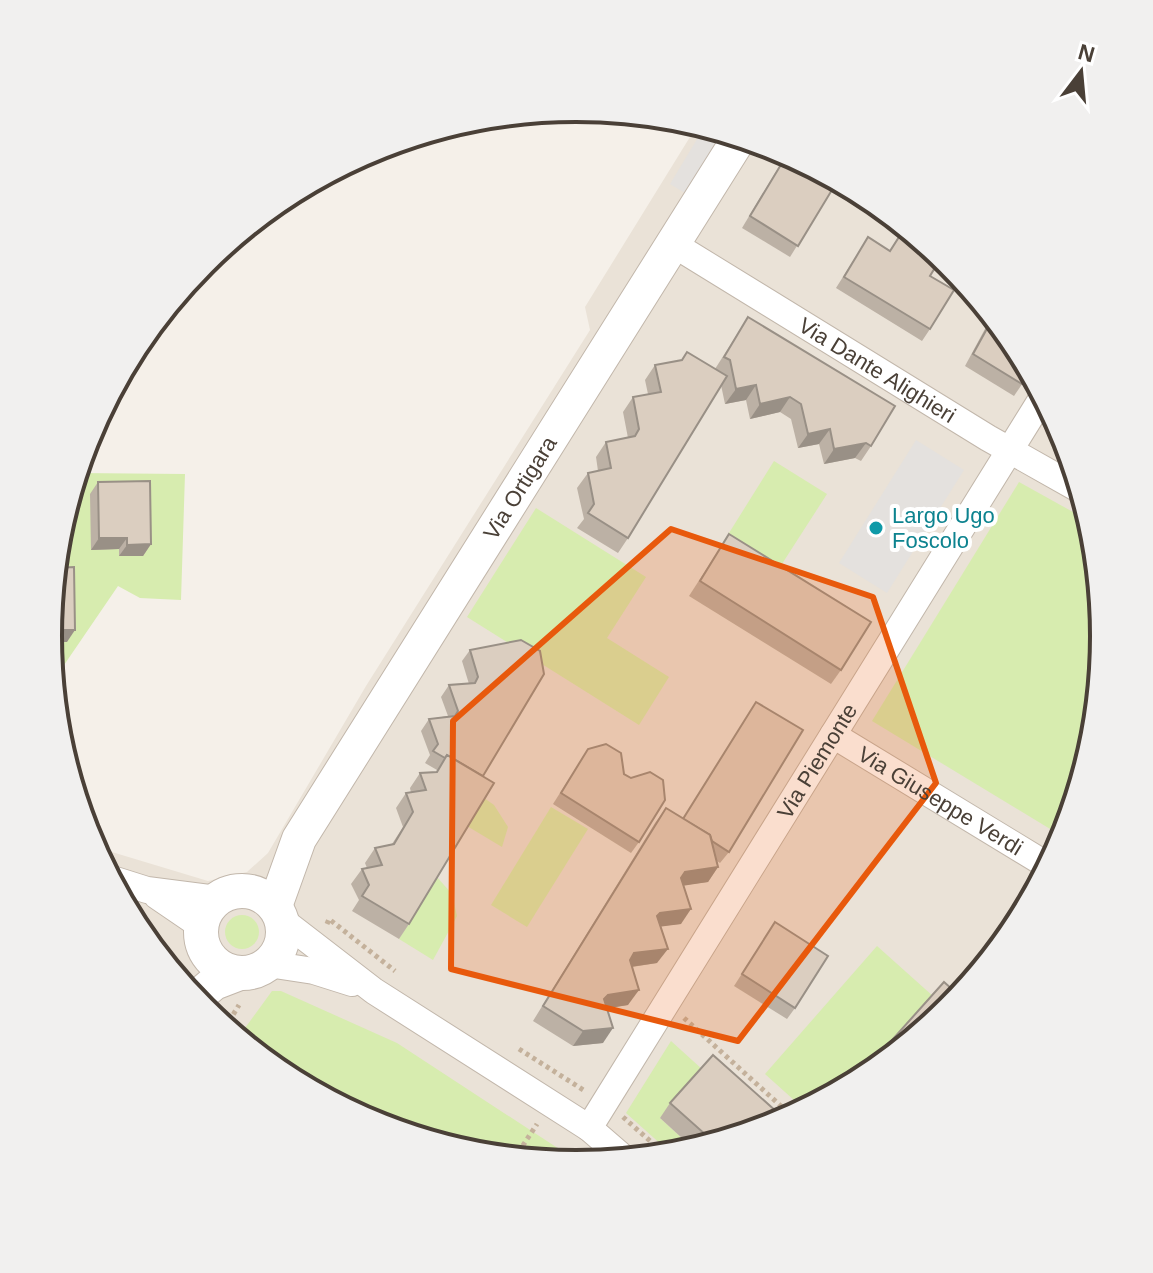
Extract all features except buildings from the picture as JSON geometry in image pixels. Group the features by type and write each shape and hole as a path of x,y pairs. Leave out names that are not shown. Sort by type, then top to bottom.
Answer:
{"street":[{"name":"Via Ortigara","path":"238,916 299,839 734,147"},
{"name":"Via Dante Alighieri","path":"673,244 1009,451 1067,483"},
{"name":"Via Piemonte","path":"589,1128 1037,407"},
{"name":"Via Giuseppe Verdi","path":"833,735 1040,861"},
{"path":"125,883 238,916 283,936 278,952 254,968 214,983 205,991"},
{"path":"238,916 227,970 314,971 374,991"},
{"path":"238,916 374,991 589,1128 614,1150"},
{"path":"202,988 238,916"}],"path":[{"path":"668,1003 783,1108"},
{"path":"521,1148 537,1124"}],"highlighted area":[{"path":"671,529 873,597 936,783 738,1041 451,969 453,721"}],"shaded area":[{"path":"691,135 773,161 834,191 862,209 916,250 963,297 985,323 1022,379 1052,440 1073,503 1087,569 1091,636 1087,704 1081,737 1064,802 1052,833 1022,894 1004,922 985,950 940,1000 890,1045 862,1064 834,1082 773,1112 742,1124 677,1141 644,1147 576,1151 509,1147 443,1133 380,1112 319,1082 263,1045 190,976 149,922 109,851 208,881 247,872 268,853 366,686 590,330 585,307"},
{"path":"698,137 721,143 688,195 670,184"},
{"path":"916,440 964,470 887,593 839,563"}],"green space":[{"path":"774,461 827,494 771,581 719,549"},
{"path":"88,473 185,474 181,600 140,598 118,586 63,667 66,569"},
{"path":"1019,482 1076,513 1087,569 1090,670 1081,737 1053,831 872,721"},
{"path":"536,508 646,577 607,638 669,677 639,725 467,617"},
{"path":"484,798 494,805 508,827 502,847 467,826"},
{"path":"551,807 588,829 527,927 491,905"},
{"path":"436,876 452,894 457,916 433,960 399,939"},
{"path":"242,915 254,920 259,932 254,944 242,949 230,944 225,932 230,920"},
{"path":"877,946 934,997 890,1045 804,1098 796,1102 765,1074"},
{"path":"272,991 281,991 397,1043 561,1151 509,1147 411,1124 319,1082 244,1029"},
{"path":"671,1041 703,1070 660,1118 683,1139 661,1144 626,1113"}],"place":[{"name":"Largo Ugo Foscolo","path":"876,528"}]}
